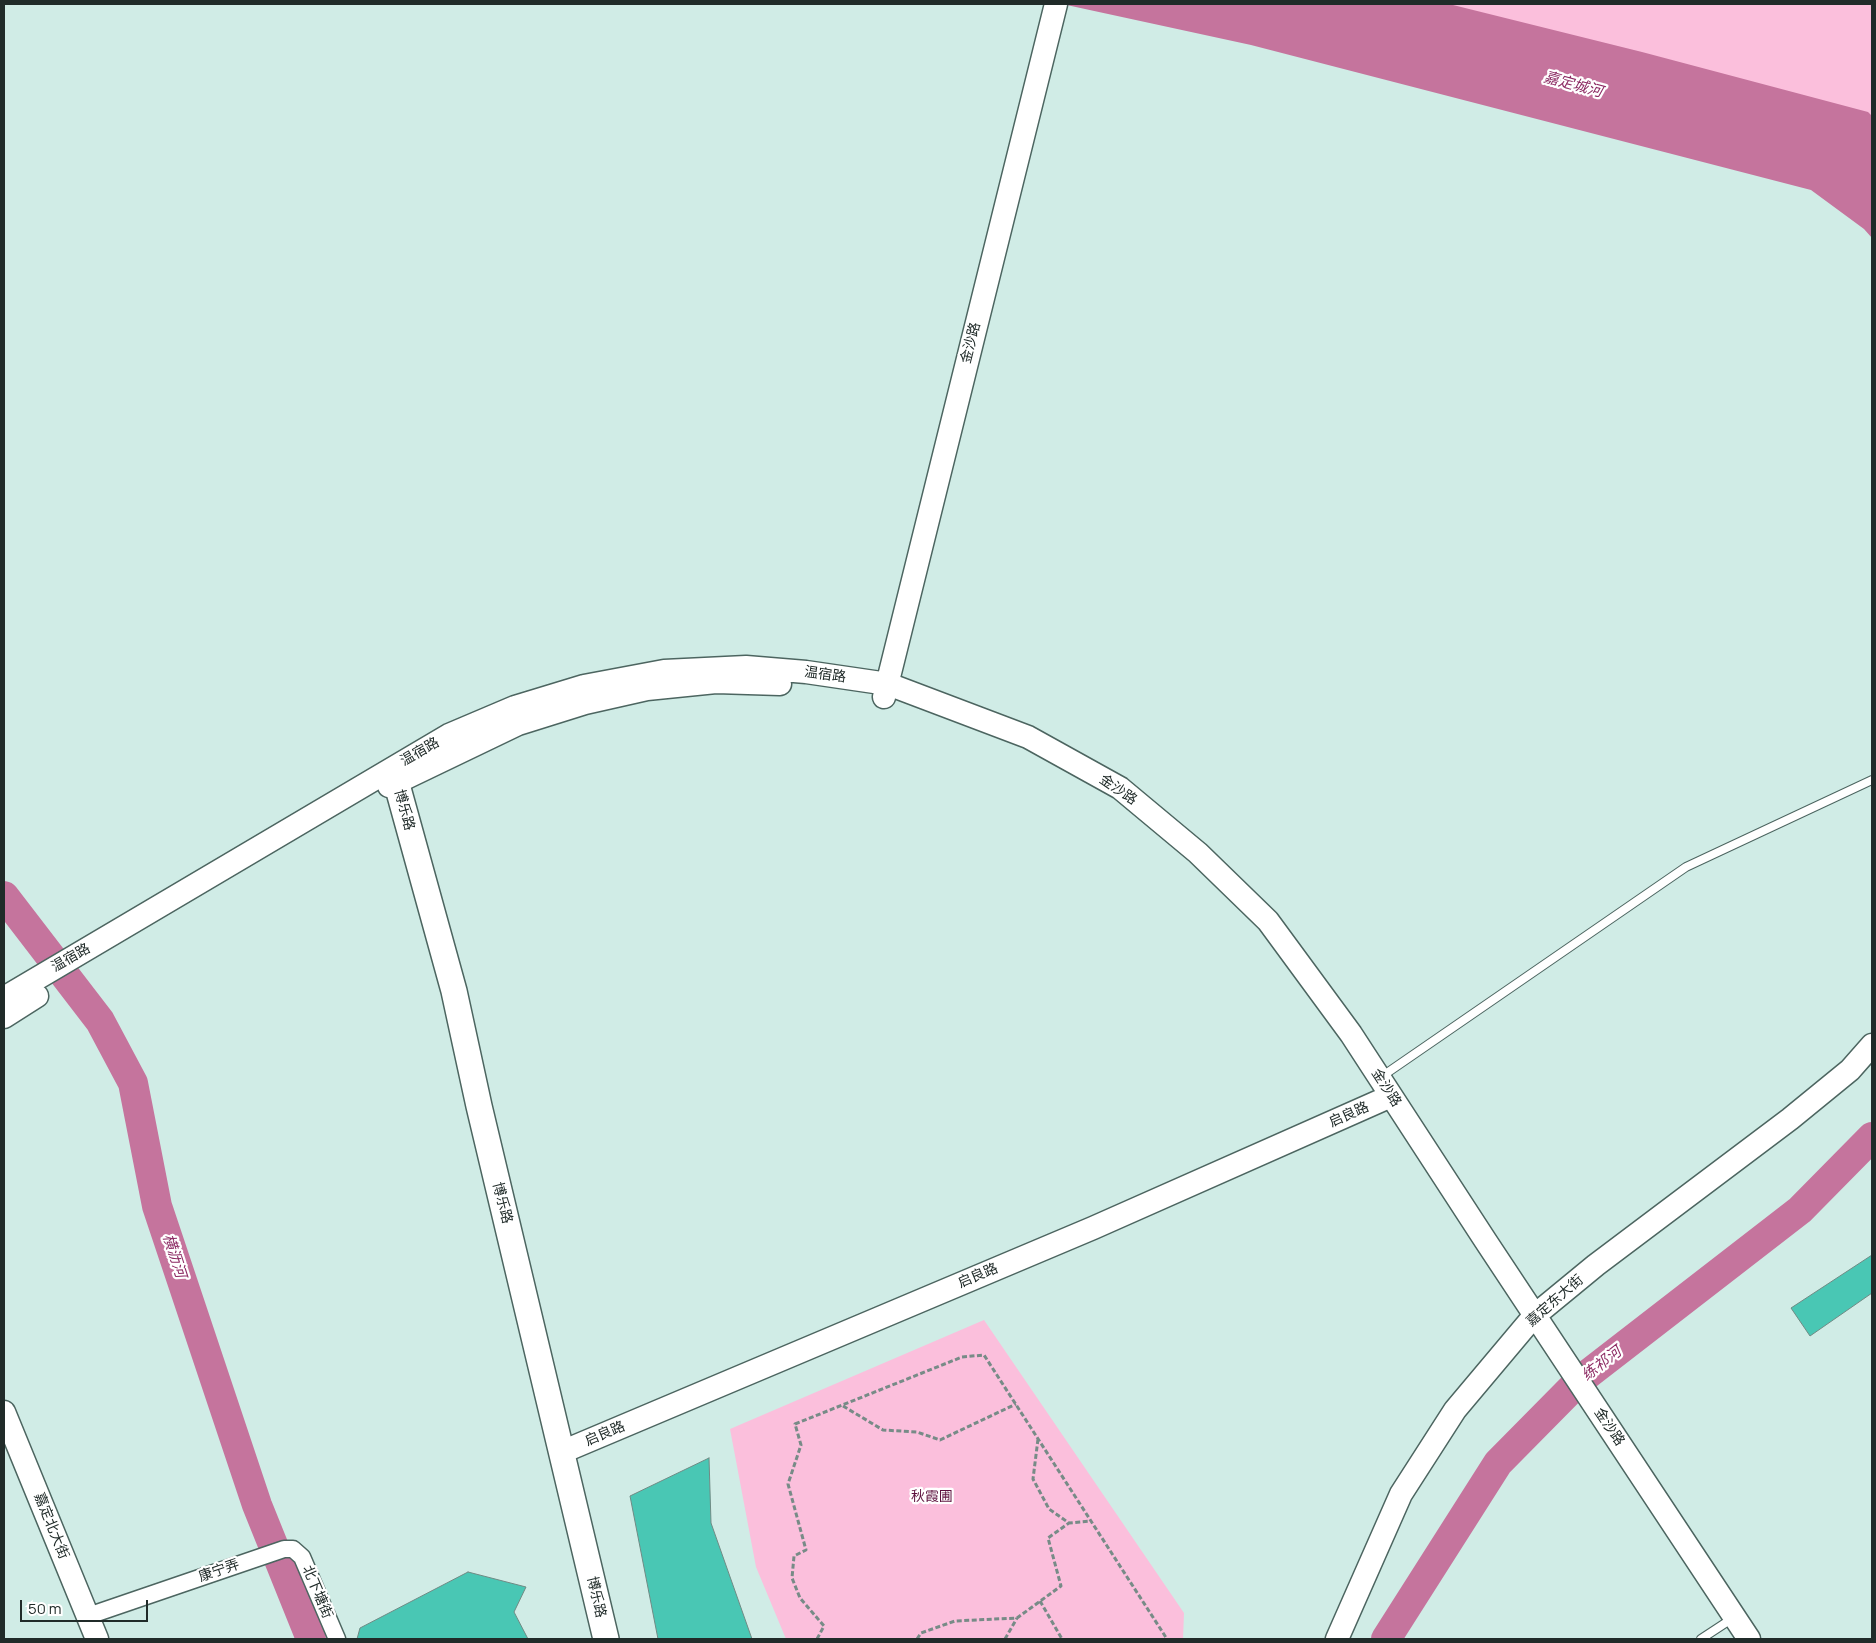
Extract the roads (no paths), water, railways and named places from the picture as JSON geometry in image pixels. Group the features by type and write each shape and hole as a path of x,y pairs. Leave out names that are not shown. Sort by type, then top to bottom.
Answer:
{"main road":[{"name":"博乐路","path":"395,774 454,990 479,1106 606,1639"}],"street":[{"name":"金沙路","path":"1055,6 886,691 1028,737 1120,788 1198,853 1268,921 1351,1034 1529,1322 1573,1373 1729,1627 1749,1639"},
{"name":"温宿路","path":"4,998 40,985 395,774 518,724 585,703 648,689 716,682 886,691"},
{"path":"4,1017 40,985"},
{"name":"嘉定东大街","path":"1337,1639 1401,1494 1455,1410 1529,1322 1596,1265 1790,1119 1850,1070 1872,1045"},
{"name":"启良路","path":"562,1452 1093,1228 1385,1091"},
{"path":"1529,1322 1729,1627"},
{"name":"嘉定北大街","path":"4,1412 98,1639"},
{"name":"康宁弄","path":"88,1616 288,1549"},
{"name":"北下塘街","path":"288,1549 302,1557 337,1639"}],"lane":[{"path":"1385,1091 1686,867 1872,780"},
{"path":"1701,1639 1729,1627"}],"water":[{"name":"嘉定城河","path":"1062,4 1449,4 1642,52 1868,112 1872,116 1872,238 1864,229 1811,190 1251,45"}],"waterway":[{"name":"横沥河","path":"4,896 100,1021 133,1083 157,1206 257,1505 311,1639"},
{"name":"练祁河","path":"1386,1639 1498,1463 1579,1381 1800,1210 1872,1137"}],"park label":[{"name":"秋霞圃","path":"932,1497"}]}
